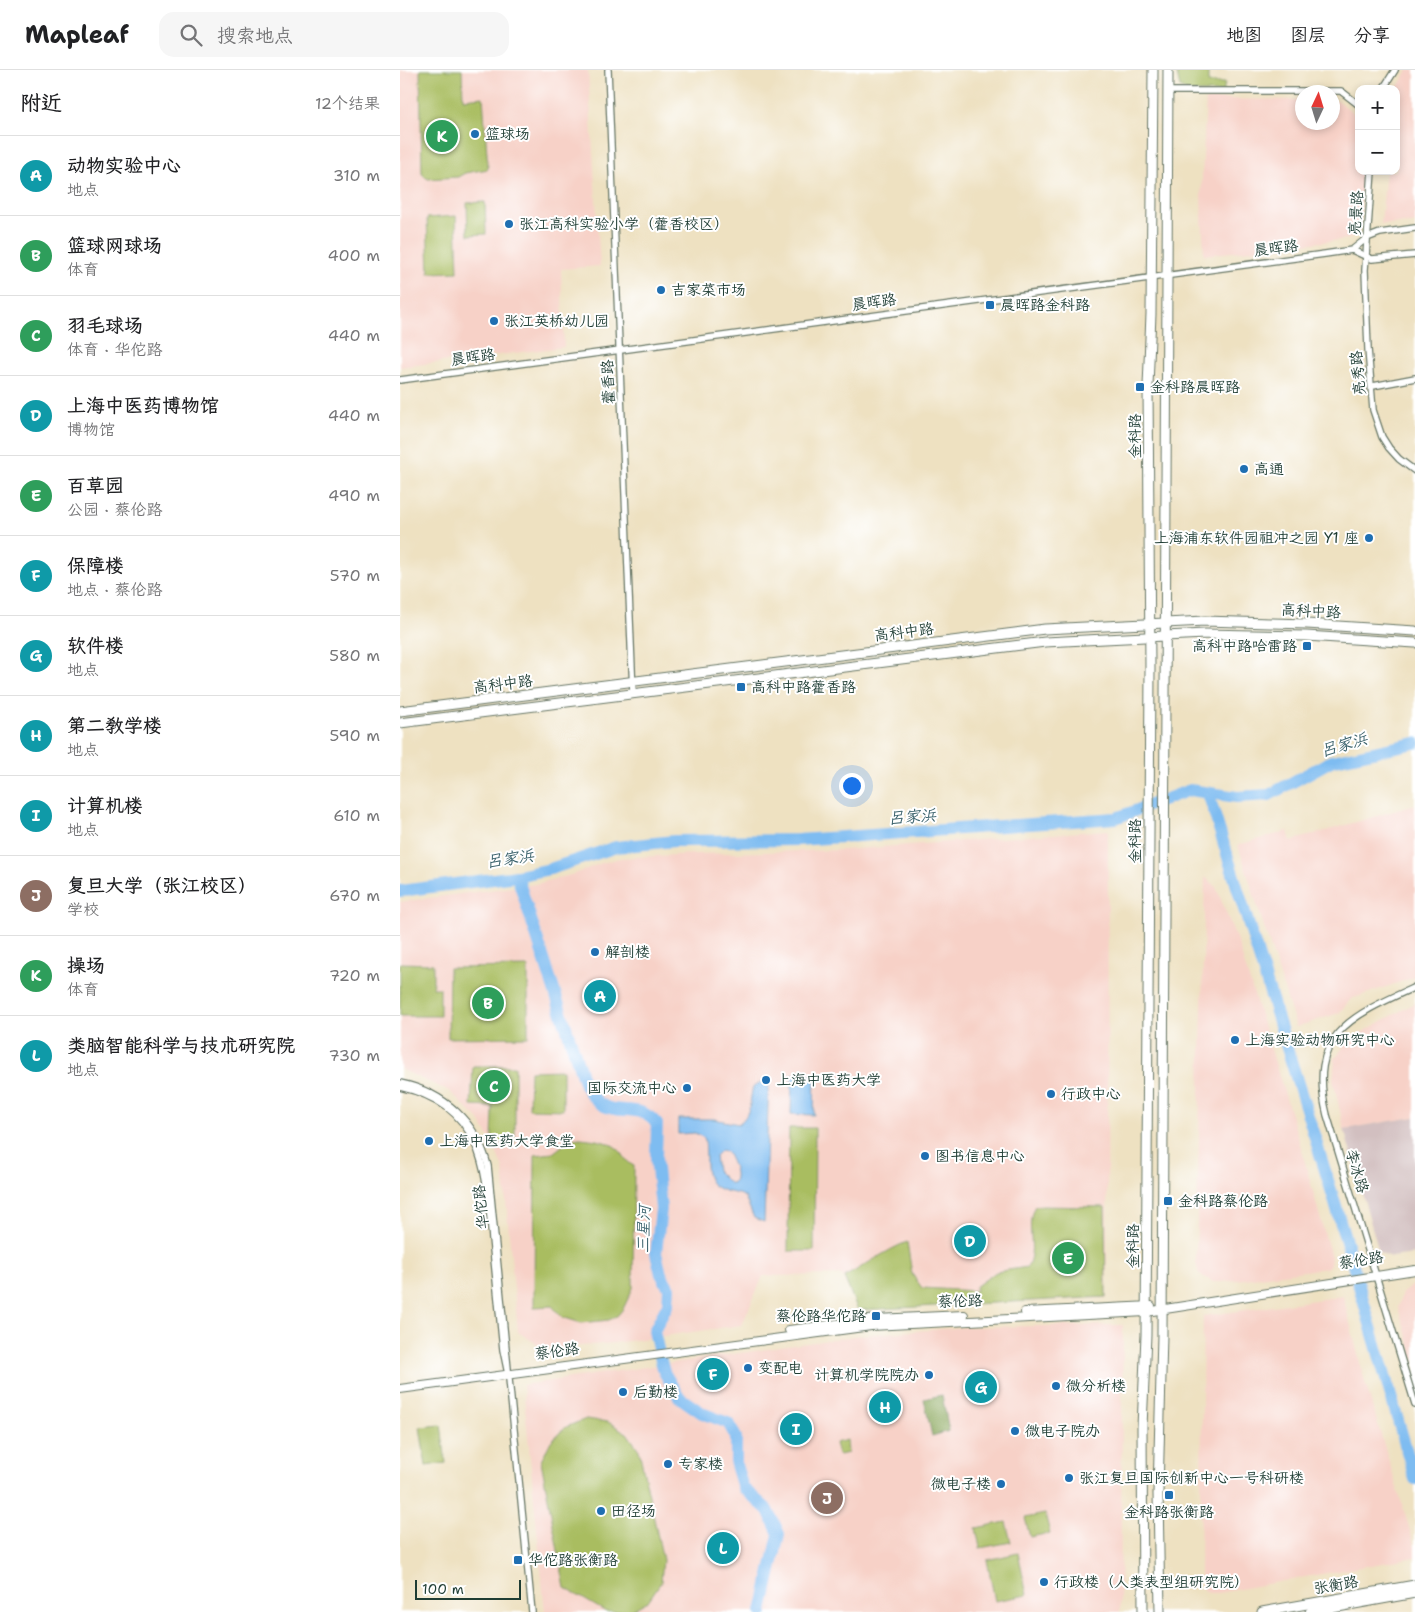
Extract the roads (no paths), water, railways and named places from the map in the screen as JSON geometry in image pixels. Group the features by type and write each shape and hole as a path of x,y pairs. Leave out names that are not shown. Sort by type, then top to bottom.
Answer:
{"main road":[{"name":"金科路","path":"1144,1612 1142,1427 1146,1309 1149,846 1148,386 1152,277 1153,70"},
{"name":"金科路","path":"1160,1612 1158,1493 1161,1307 1168,70"},
{"name":"高科中路","path":"400,710 983,636 1149,623 1241,621 1415,631"},
{"name":"高科中路","path":"400,723 984,648 1165,635 1268,635 1415,643"},
{"name":"张衡路","path":"1262,1612 1415,1585"},
{"name":"张衡路","path":"1310,1612 1415,1593"}],"street":[{"name":"藿香路","path":"608,70 633,693"},
{"path":"1386,85 1395,70"},
{"path":"1168,91 1341,91 1355,102"},
{"name":"亮景路","path":"1365,257 1372,175"},
{"path":"1415,228 1380,232 1367,238 1352,250 1365,257 1381,260 1415,255"},
{"name":"晨晖路","path":"400,380 1352,250"},
{"name":"亮秀路","path":"1365,257 1368,349 1373,386 1373,410 1382,437 1399,459 1415,471"},
{"path":"1373,386 1415,378"},
{"name":"李冰路","path":"1415,987 1360,1013 1344,1025 1325,1054 1321,1070 1327,1115 1372,1275 1415,1404"},
{"name":"华佗路","path":"400,1083 424,1089 450,1105 472,1129 485,1154 492,1193 509,1366 508,1374"},
{"name":"华佗路","path":"400,1087 422,1094 448,1109 469,1131 481,1156 487,1184 532,1612"},
{"name":"蔡伦路","path":"1372,1275 1415,1266"},
{"name":"蔡伦路","path":"400,1389 869,1320 1146,1309 1415,1270"}],"water":[{"path":"792,1074 815,1075 814,1115 791,1114"},
{"path":"769,1077 764,1222 754,1218 745,1197 721,1190 712,1184 707,1173 704,1138 695,1133 678,1134 678,1119 714,1119 738,1124 748,1112 753,1087","holes":["721,1150 727,1152 735,1171 733,1183 729,1183 717,1171 715,1156"]}],"waterway":[{"name":"吕家浜","path":"400,891 517,876 550,869 616,847 674,841 797,840 1116,818 1190,790 1237,797 1269,795 1331,761 1415,743"},
{"path":"1208,793 1332,1193 1415,1479"},
{"name":"三星河","path":"517,876 585,1085 594,1098 603,1105 612,1109 639,1112 648,1116 657,1124 656,1158 661,1209 656,1253 661,1274 669,1288 668,1304 654,1331 664,1372 679,1397 702,1413 728,1423 736,1437 736,1465 743,1488 768,1510 779,1534 762,1612"}],"place":[{"name":"篮球场","path":"475,134"},
{"name":"操场","path":"442,136"},
{"name":"张江高科实验小学（藿香校区）","path":"509,224"},
{"name":"吉家菜市场","path":"661,290"},
{"name":"晨晖路金科路","path":"990,305"},
{"name":"张江英桥幼儿园","path":"494,321"},
{"name":"金科路晨晖路","path":"1140,387"},
{"name":"高通","path":"1244,469"},
{"name":"上海浦东软件园祖冲之园 Y1 座","path":"1369,538"},
{"name":"高科中路哈雷路","path":"1307,646"},
{"name":"高科中路藿香路","path":"741,687"},
{"name":"解剖楼","path":"595,952"},
{"name":"动物实验中心","path":"600,996"},
{"name":"篮球网球场","path":"488,1003"},
{"name":"上海实验动物研究中心","path":"1235,1040"},
{"name":"上海中医药大学","path":"766,1080"},
{"name":"羽毛球场","path":"494,1086"},
{"name":"国际交流中心","path":"687,1088"},
{"name":"行政中心","path":"1051,1094"},
{"name":"上海中医药大学食堂","path":"429,1141"},
{"name":"图书信息中心","path":"925,1156"},
{"name":"金科路蔡伦路","path":"1168,1201"},
{"name":"上海中医药博物馆","path":"970,1241"},
{"name":"百草园","path":"1068,1258"},
{"name":"蔡伦路华佗路","path":"876,1316"},
{"name":"变配电","path":"748,1368"},
{"name":"保障楼","path":"713,1374"},
{"name":"计算机学院院办","path":"929,1375"},
{"name":"微分析楼","path":"1056,1386"},
{"name":"软件楼","path":"981,1387"},
{"name":"后勤楼","path":"623,1392"},
{"name":"第二教学楼","path":"885,1407"},
{"name":"计算机楼","path":"796,1429"},
{"name":"微电子院办","path":"1015,1431"},
{"name":"专家楼","path":"668,1464"},
{"name":"张江复旦国际创新中心一号科研楼","path":"1069,1478"},
{"name":"微电子楼","path":"1001,1484"},
{"name":"金科路张衡路","path":"1169,1495"},
{"name":"复旦大学（张江校区）","path":"827,1498"},
{"name":"田径场","path":"601,1511"},
{"name":"类脑智能科学与技术研究院","path":"723,1548"},
{"name":"华佗路张衡路","path":"518,1560"},
{"name":"行政楼（人类表型组研究院）","path":"1044,1582"}]}
